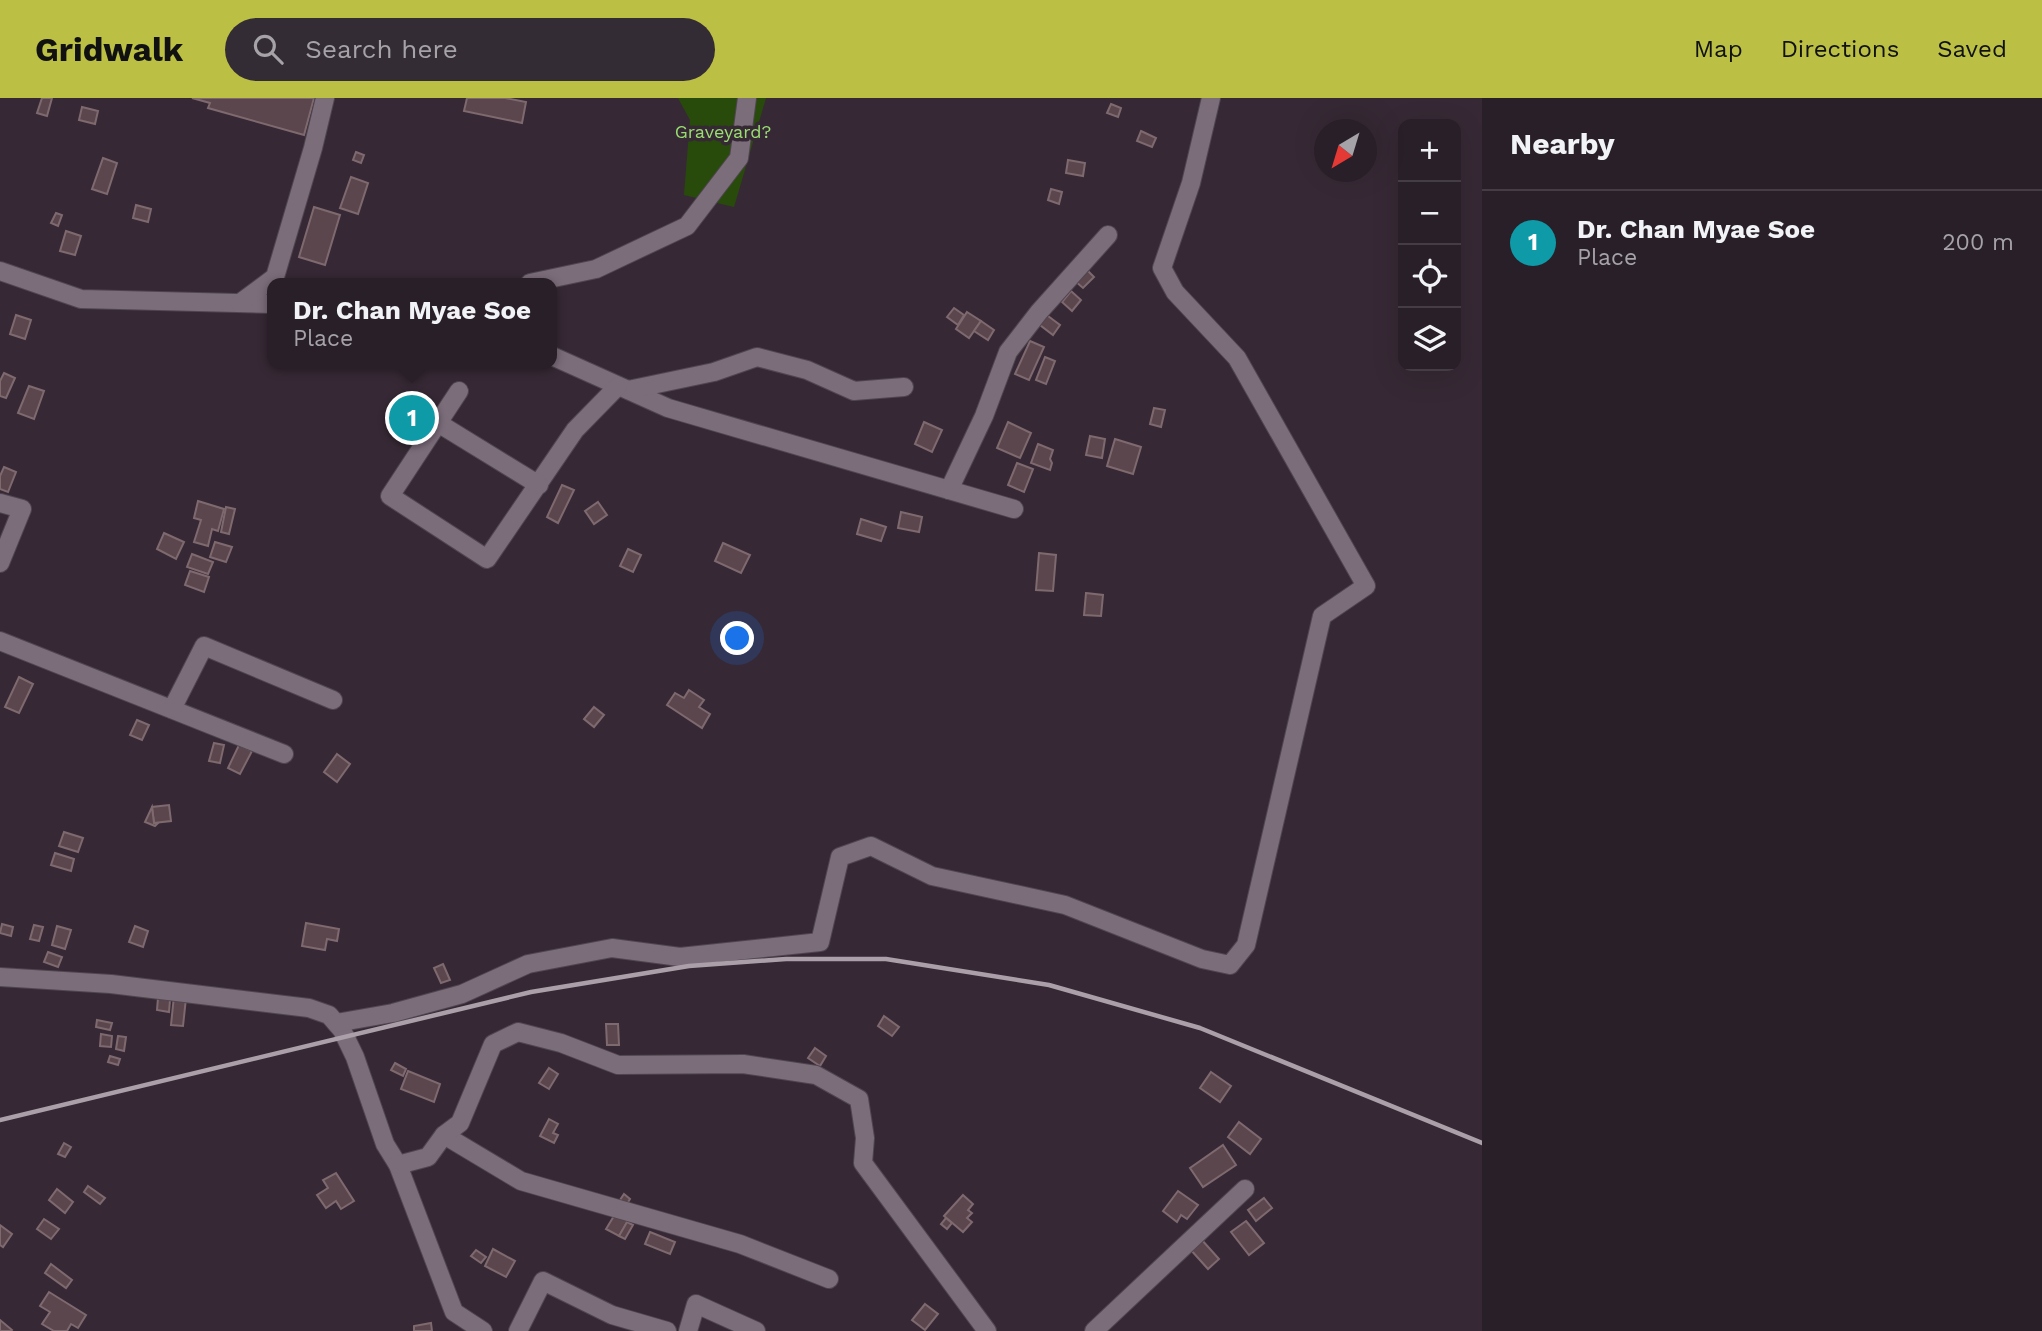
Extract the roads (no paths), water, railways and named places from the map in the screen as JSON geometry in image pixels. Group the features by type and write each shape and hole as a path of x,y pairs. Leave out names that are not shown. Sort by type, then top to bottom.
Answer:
{"street":[{"path":"274,278 313,148 325,98"},
{"path":"554,278 596,269 687,226 738,158 747,98"},
{"path":"336,1023 393,1013 462,994 528,964 612,948 680,957 820,942 840,857 871,846 932,876 1065,905 1202,960 1230,965 1246,945 1322,616 1366,586 1237,358 1175,292 1162,268 1191,183 1211,98"},
{"path":"949,490 984,416 1008,352 1039,312 1108,235"},
{"path":"0,271 81,299 267,304"},
{"path":"240,303 267,283"},
{"path":"459,391 390,496 487,559 575,430 623,388 714,372 757,356 807,370 854,391 904,387"},
{"path":"557,358 668,408 1014,509"},
{"path":"438,423 539,485"},
{"path":"0,503 22,509 0,563"},
{"path":"0,641 284,754"},
{"path":"172,709 204,646 333,700"},
{"path":"0,977 111,984 309,1008 329,1015 342,1030 355,1057 385,1144 398,1165 454,1312 483,1331"},
{"path":"398,1165 428,1157 444,1135 460,1122 493,1044 518,1032 561,1043 618,1065 743,1064 816,1075 859,1099 865,1138 863,1163 987,1331"},
{"path":"444,1135 521,1181 728,1240 829,1279"},
{"path":"1094,1331 1245,1189"},
{"path":"518,1331 543,1281 612,1315 667,1331"},
{"path":"688,1331 696,1304 756,1331"}],"railway":[{"path":"0,1120 531,992 689,966 786,959 886,959 1049,985 1200,1028 1482,1143"}],"place":[{"name":"Dr. Chan Myae Soe","path":"412,418"}],"park label":[{"name":"Graveyard?","path":"723,131"}]}
